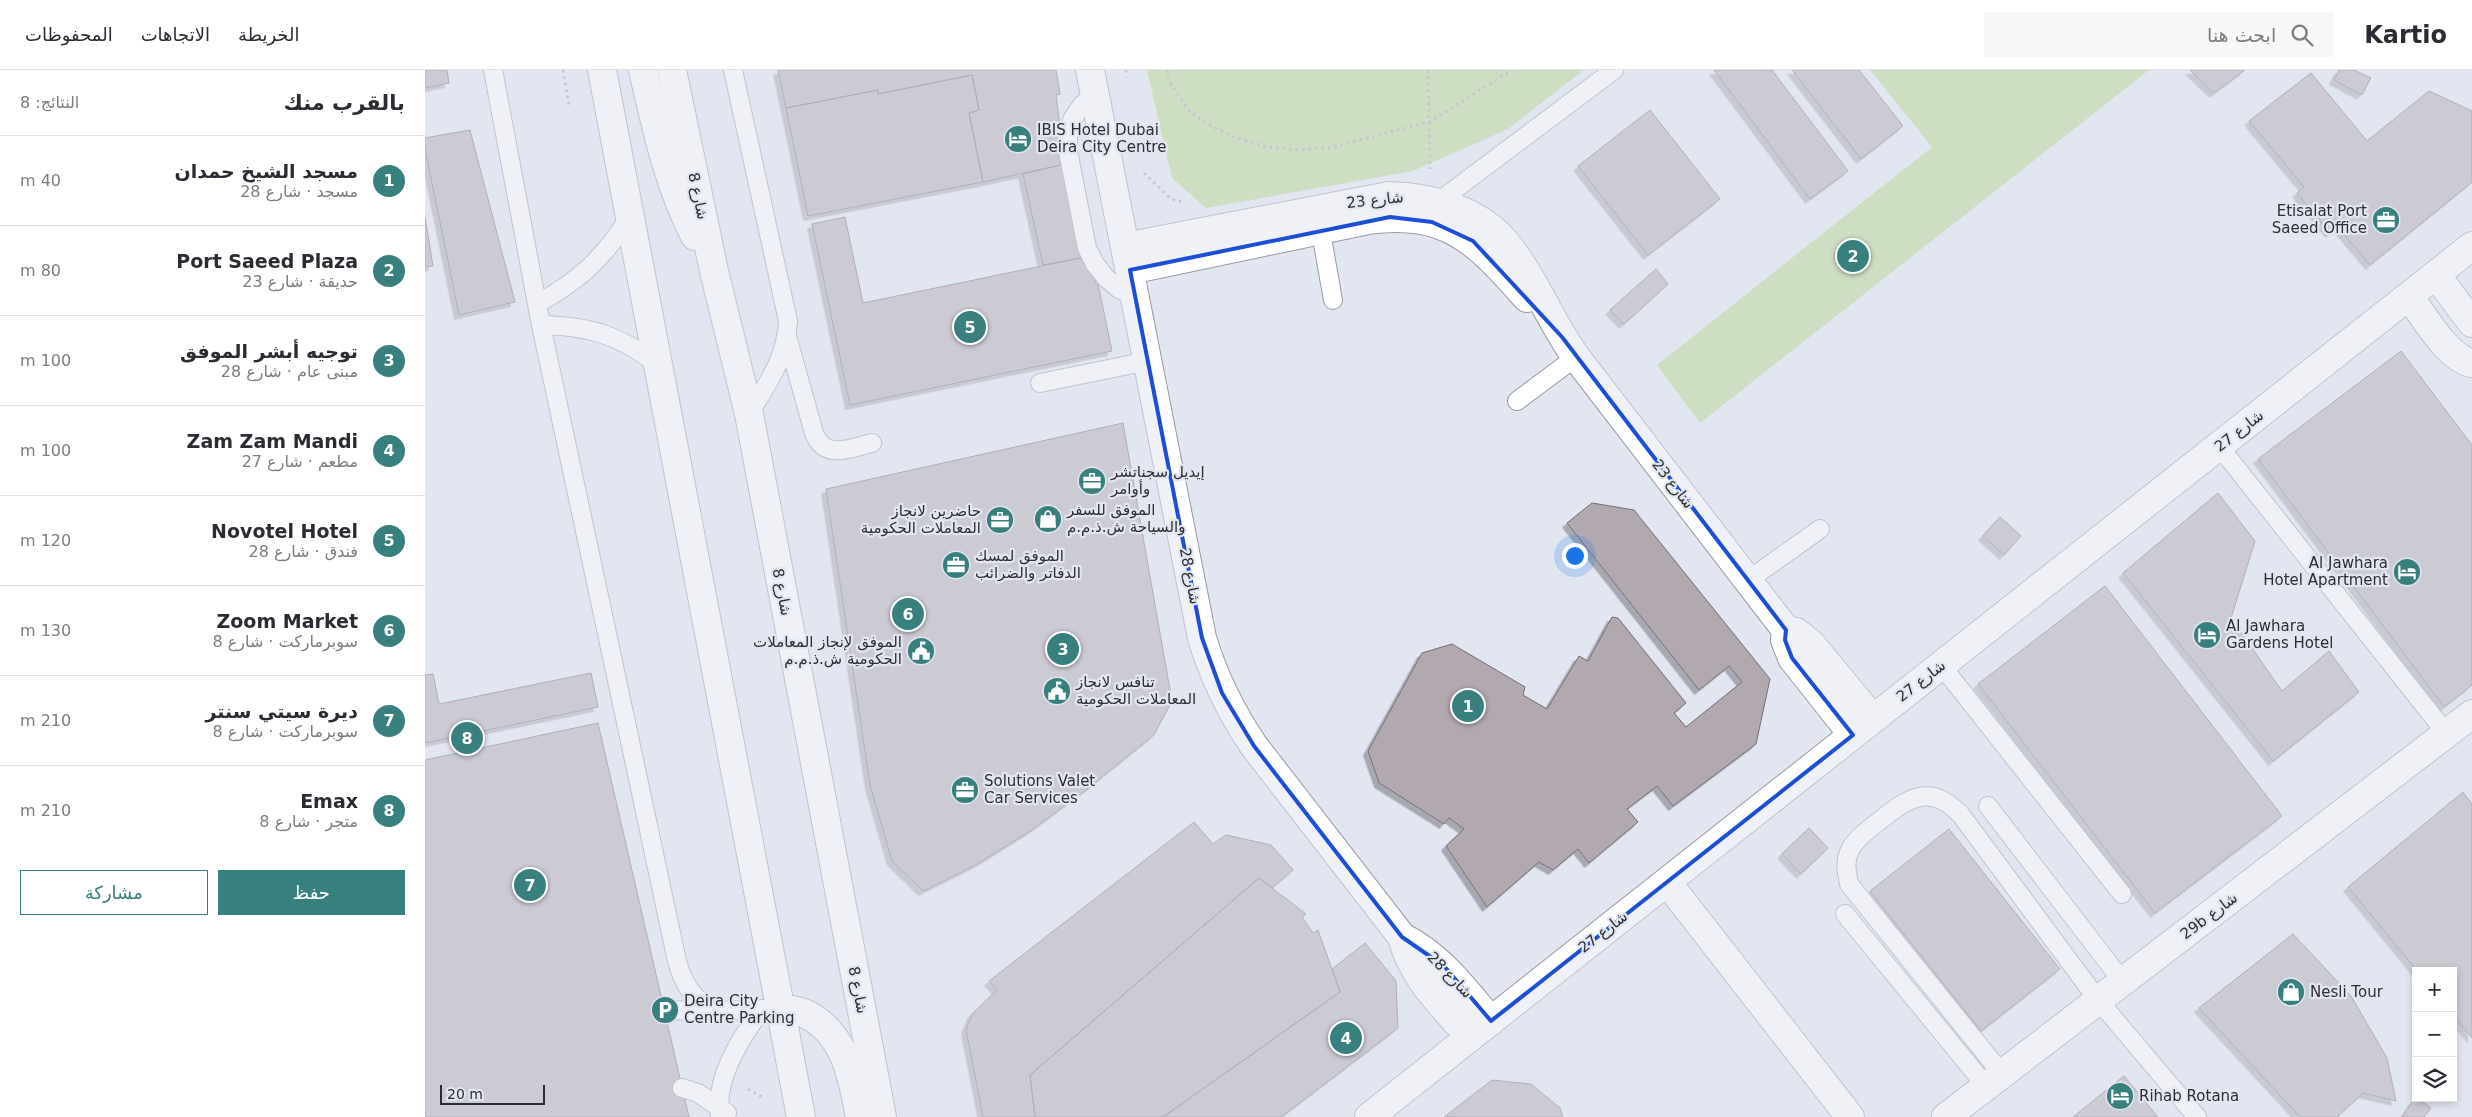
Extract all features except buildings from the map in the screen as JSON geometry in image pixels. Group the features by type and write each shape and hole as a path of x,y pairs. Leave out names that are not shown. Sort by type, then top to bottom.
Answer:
{"street":[{"path":"602,70 658,365 770,1008 801,1117"},
{"path":"643,70 663,154 677,194 714,271"},
{"name":"شارع 8","path":"672,70 714,271 749,414 882,1117"},
{"name":"شارع 28","path":"1092,82 1202,638 1222,694 1254,746 1402,937 1424,950 1444,966 1491,1020"},
{"name":"شارع 23","path":"1127,259 1319,219 1389,196 1414,196 1461,210 1485,224 1505,241 1520,262 1569,347"},
{"name":"شارع 23","path":"1319,219 1390,217 1432,222 1453,230 1473,241 1490,256 1569,347 1786,630 1785,640 1792,658 1863,727"},
{"name":"شارع 27","path":"1369,1117 2472,246"},
{"path":"2436,275 2472,323"},
{"path":"2409,296 2445,345 2455,355 2472,363"},
{"name":"29b شارع","path":"1946,1117 2463,725"},
{"path":"1667,882 1850,1117"},
{"name":"شارع 28","path":"1402,937 1406,954 1414,970 1470,1037"},
{"path":"770,1008 804,1012 826,1026 842,1047 860,1117"}],"lane":[{"path":"493,70 541,325 677,961 681,977 690,991 701,1004 714,1011"},
{"path":"733,70 788,320 787,338 779,364 749,414"},
{"path":"1438,202 1614,70"},
{"path":"1092,82 1083,105 1073,118 1068,134 1068,151 1087,248 1095,264 1106,278 1119,289 1135,297"},
{"path":"537,304 567,287 591,267 613,243 630,216"},
{"path":"1319,219 1333,300"},
{"path":"541,325 566,325 592,329 616,338 638,350 658,365"},
{"path":"787,338 814,433 822,446 829,450 836,450 872,443"},
{"path":"1517,401 1569,347"},
{"path":"1040,383 1148,361"},
{"path":"2219,446 2463,725"},
{"path":"1747,580 1820,529"},
{"path":"1941,665 2122,894"},
{"path":"1994,1080 1849,884 1845,867 1850,850 1861,836 1900,804 1915,797 1933,796 1949,803 1961,815 2098,1000 2197,1117"},
{"path":"1988,806 2123,982"},
{"path":"1845,914 1994,1080"},
{"path":"665,1010 714,1011 770,1008"},
{"path":"723,1114 725,1077 734,1053 746,1030 770,1008"},
{"path":"682,1088 698,1093 723,1114"}],"path":[{"path":"563,70 569,105"},
{"path":"1126,70 1127,80"},
{"path":"1167,70 1169,81 1191,112 1213,126 1237,138 1267,147 1298,150 1329,148 1429,122 1512,70"},
{"path":"1428,70 1430,175"},
{"path":"1137,166 1171,199 1191,203"}],"highlighted area":[{"path":"1390,217 1432,222 1473,241 1562,337 1786,630 1785,640 1792,658 1853,735 1491,1021 1444,966 1402,937 1254,746 1222,693 1202,638 1130,270"}],"green space":[{"path":"1147,70 1584,70 1508,129 1413,171 1206,208 1172,178"},
{"path":"1870,70 2149,70 1700,423 1657,365 1932,147"}],"place":[{"name":"IBIS Hotel Dubai Deira City Centre","path":"1018,139"},
{"name":"Etisalat Port Saeed Office","path":"2386,220"},
{"name":"Port Saeed Plaza","path":"1853,256"},
{"name":"Novotel Hotel","path":"970,327"},
{"name":"إيديل سجناتشر وأوامر","path":"1092,481"},
{"name":"الموفق للسفر والسياحة ش.ذ.م.م","path":"1048,519"},
{"name":"حاضرين لانجاز المعاملات الحكومية","path":"1000,520"},
{"name":"الموفق لمسك الدفاتر والضرائب","path":"956,565"},
{"name":"Al Jawhara Hotel Apartment","path":"2407,572"},
{"name":"Zoom Market","path":"908,614"},
{"name":"Al Jawhara Gardens Hotel","path":"2207,635"},
{"name":"توجيه أبشر الموفق","path":"1063,649"},
{"name":"الموفق لإنجاز المعاملات الحكومية ش.ذ.م.م","path":"921,651"},
{"name":"تنافس لانجاز المعاملات الحكومية","path":"1057,691"},
{"name":"مسجد الشيخ حمدان","path":"1468,706"},
{"name":"Emax","path":"467,738"},
{"name":"Solutions Valet Car Services","path":"965,790"},
{"name":"ديرة سيتي سنتر","path":"530,885"},
{"name":"Nesli Tour","path":"2291,992"},
{"name":"Deira City Centre Parking","path":"665,1010"},
{"name":"Zam Zam Mandi","path":"1346,1038"},
{"name":"Rihab Rotana","path":"2120,1096"}]}
